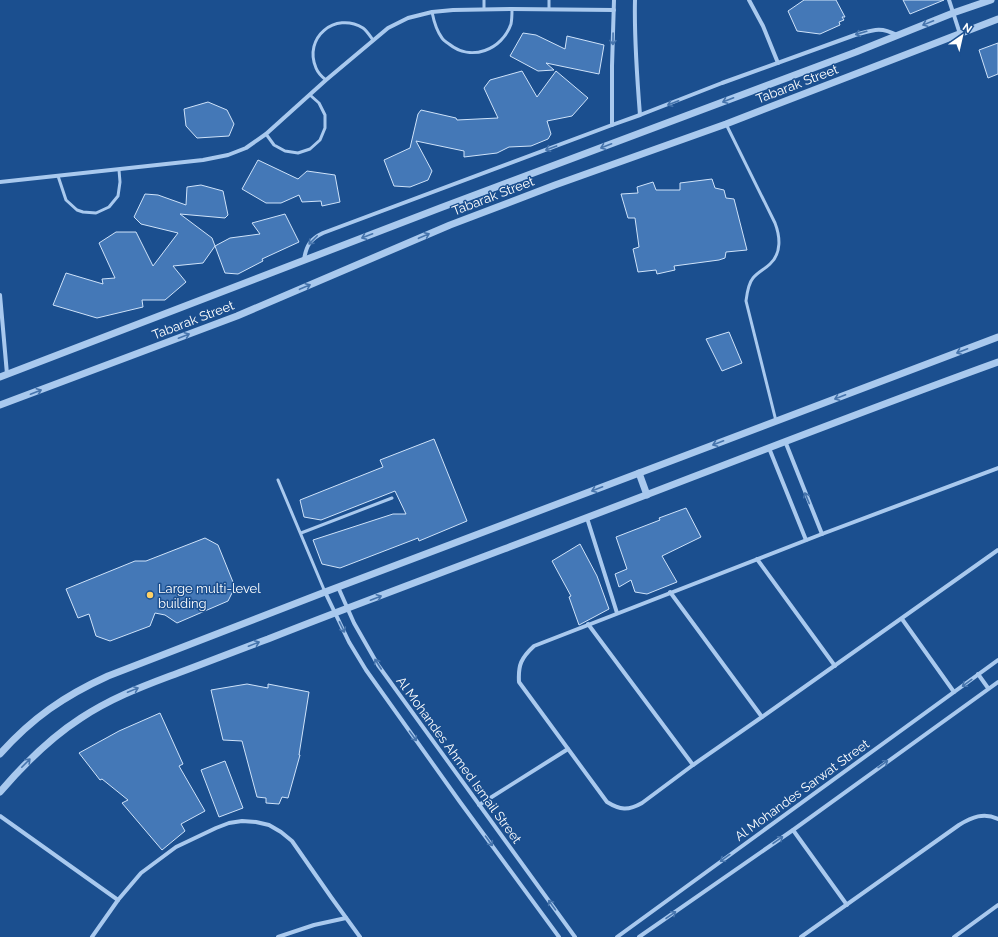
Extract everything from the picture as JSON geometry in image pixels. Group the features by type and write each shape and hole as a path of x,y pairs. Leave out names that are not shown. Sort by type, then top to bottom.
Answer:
{"street":[{"path":"612,125 614,0"},
{"path":"635,0 635,43 640,115"},
{"path":"750,0 763,26 778,63"},
{"path":"949,0 960,34"},
{"name":"Tabarak Street","path":"0,377 953,13 991,0"},
{"path":"0,182 203,160 228,155 246,148 266,134 373,40 388,28 408,18 432,12 453,10 614,10"},
{"name":"Tabarak Street","path":"0,406 237,316 450,225 563,182 726,124 998,19"},
{"path":"304,260 305,251 309,243 323,232 855,35 880,29 898,35"},
{"path":"0,295 7,374"},
{"path":"0,754 45,712 88,685 108,676 324,592 998,337"},
{"path":"0,792 51,740 98,707 133,690 587,518 785,441 998,362"},
{"path":"785,441 822,534"},
{"path":"769,448 806,540"},
{"path":"998,469 806,540 534,646 526,653 521,662 519,682 607,802 615,807 624,809 634,807 642,803 692,765 902,619 998,550"},
{"path":"639,473 647,495"},
{"path":"587,518 617,613"},
{"path":"757,559 835,666"},
{"name":"Al Mohandes Ahmed Ismail Street","path":"338,587 361,637 378,665 575,937"},
{"name":"Al Mohandes Ahmed Ismail Street","path":"324,592 357,656 375,684 559,937"},
{"path":"670,592 762,717"},
{"path":"902,619 954,692"},
{"path":"588,624 692,765"},
{"name":"Al Mohandes Sarwat Street","path":"617,937 998,660"},
{"path":"978,674 988,688"},
{"name":"Al Mohandes Sarwat Street","path":"639,937 793,830 998,682"},
{"path":"479,805 568,749"},
{"path":"0,816 118,900"},
{"path":"801,937 970,818 983,816 998,819"},
{"path":"92,937 118,900 141,873 176,847 228,823 242,821 256,822 269,826 281,832 292,841 360,937"},
{"path":"793,830 847,905"},
{"path":"954,937 998,905"},
{"path":"278,937 314,925 346,918"}],"lane":[{"path":"484,0 484,9"},
{"path":"549,0 549,9"},
{"path":"432,12 435,26 442,39 453,48 467,53 482,52 495,46 505,36 511,23 512,9"},
{"path":"326,80 316,70 313,56 315,42 324,30 336,23 351,23 364,29 373,40"},
{"path":"266,134 274,145 285,151 298,153 310,149 320,140 325,128 325,115 319,103 310,95"},
{"path":"726,124 778,229 779,243 776,257 772,263 753,278 746,293 746,301 776,421"},
{"path":"58,176 66,200 77,210 96,213 109,207 118,196 120,182 119,170"},
{"path":"278,480 324,592"},
{"path":"301,533 392,498"}],"building":[{"path":"804,0 836,0 845,17 842,17 844,20 839,22 840,25 820,34 797,31 788,11"},
{"path":"903,0 944,0 910,14"},
{"path":"523,33 536,35 565,49 567,36 604,45 599,74 546,63 554,70 538,71 510,56"},
{"path":"998,43 998,74 988,78 979,50"},
{"path":"522,71 537,97 556,71 588,98 572,116 547,121 551,134 548,139 531,146 509,147 497,153 464,157 464,151 416,141 432,171 428,180 410,187 394,186 384,160 410,148 418,114 421,110 456,118 457,120 498,118 484,88 490,80"},
{"path":"208,102 227,110 234,124 229,136 197,138 186,126 184,109"},
{"path":"258,160 298,179 307,171 335,175 340,202 322,206 321,201 302,202 299,195 281,203 266,203 242,189"},
{"path":"712,179 715,188 724,190 726,198 734,199 747,250 726,252 725,258 719,260 674,266 675,270 657,274 656,270 638,272 633,249 639,247 635,218 628,218 621,194 638,193 637,187 653,182 656,190 680,190 680,183"},
{"path":"201,185 223,191 228,215 225,218 180,214 212,238 215,246 203,263 173,266 186,282 165,300 142,300 143,307 97,318 53,305 66,273 103,284 102,279 115,278 99,243 116,232 136,232 153,266 178,233 141,224 134,217 145,194 158,195 186,205 187,187"},
{"path":"285,214 299,242 262,259 263,261 238,274 225,273 215,246 230,238 260,234 252,223"},
{"path":"729,332 742,363 722,371 706,339"},
{"path":"434,439 467,521 419,541 418,538 340,568 322,564 313,540 393,514 406,514 395,491 321,520 304,517 300,500 383,467 380,460"},
{"path":"686,508 701,537 662,556 677,582 647,594 635,592 631,580 619,587 615,574 627,569 616,537"},
{"name":"Large multi-level building","path":"205,538 218,545 235,587 228,601 177,623 165,615 155,613 150,626 110,641 96,636 89,614 78,618 66,589 135,561 146,561"},
{"path":"580,544 597,576 609,609 579,625 569,597 571,596 552,561"},
{"path":"247,684 268,688 268,684 309,692 300,755 288,798 282,797 279,804 266,803 266,798 257,797 242,741 223,740 211,690"},
{"path":"160,713 183,764 179,766 205,811 181,824 185,831 162,850 122,803 128,800 102,779 100,780 79,753 119,731"},
{"path":"225,761 243,808 219,817 201,770"}],"place":[{"name":"Large multi-level building","path":"150,595"}]}
